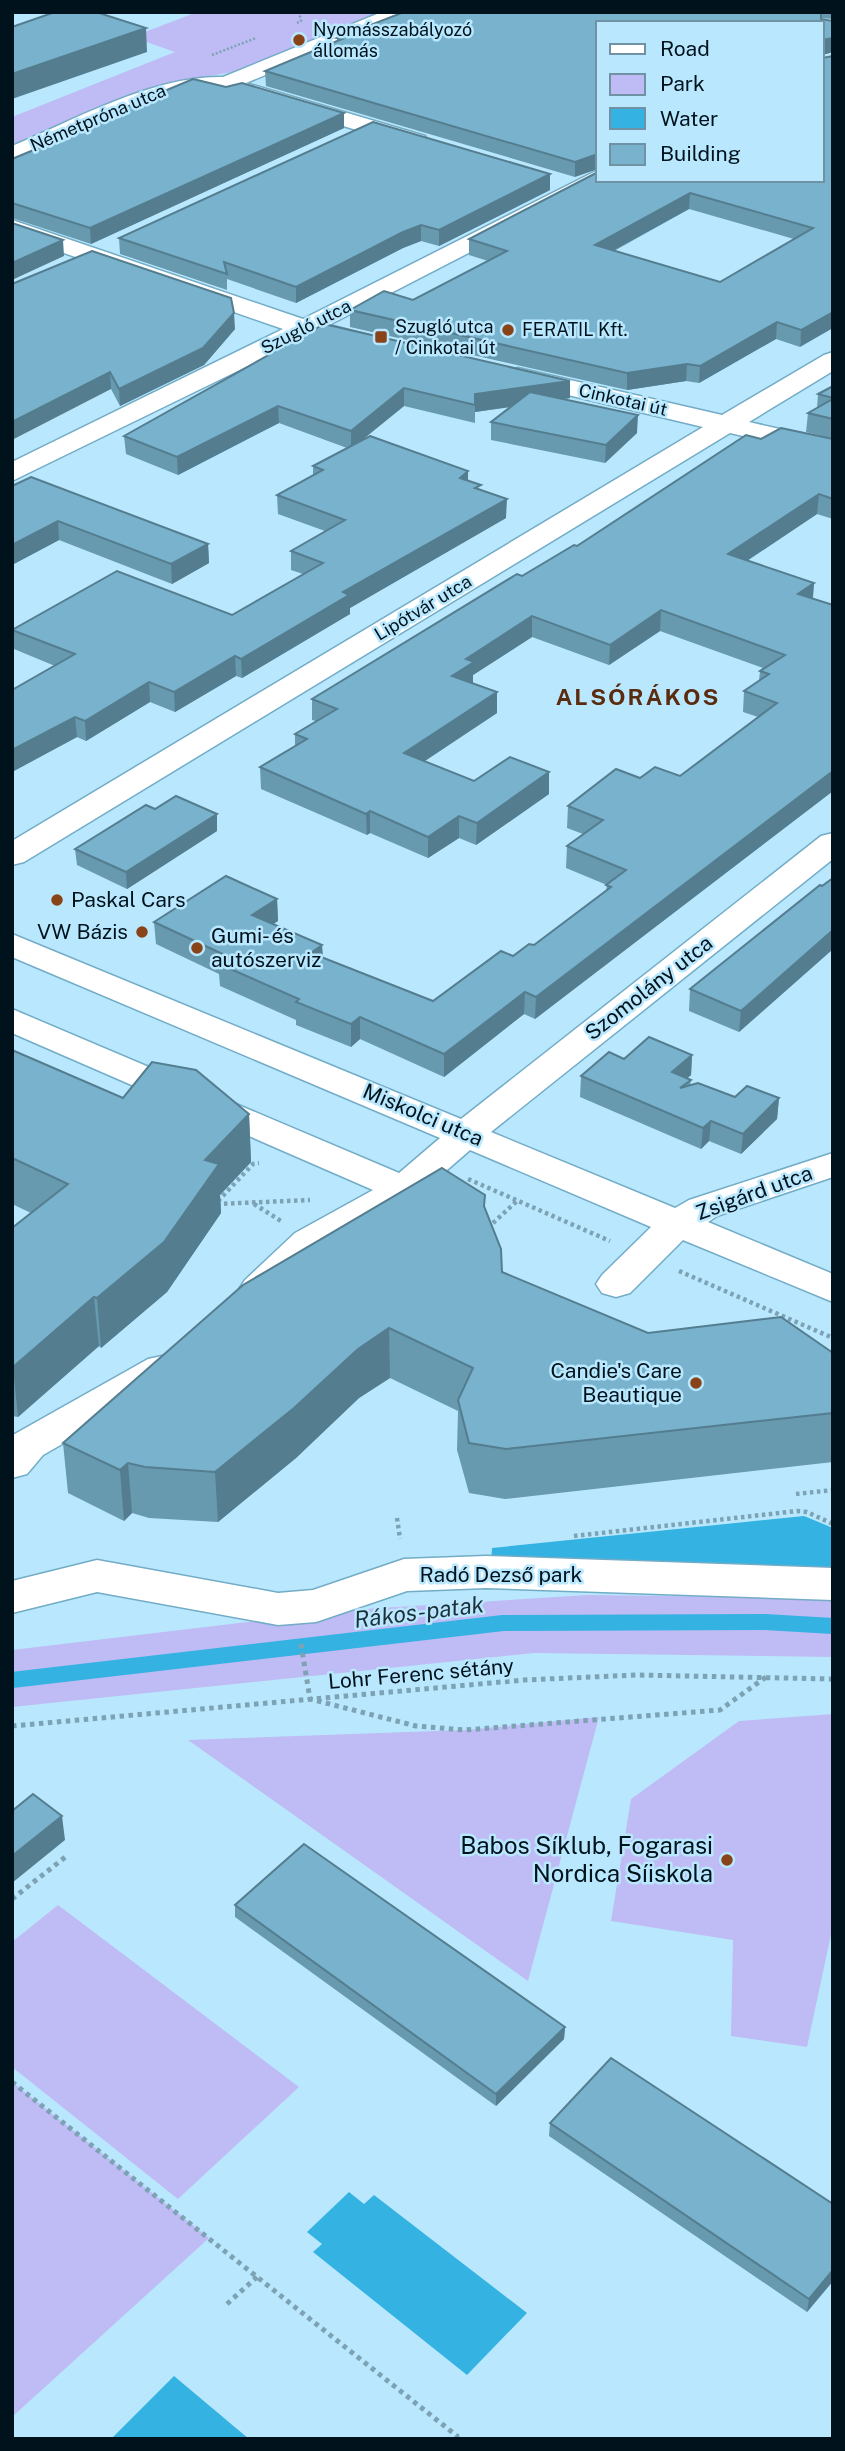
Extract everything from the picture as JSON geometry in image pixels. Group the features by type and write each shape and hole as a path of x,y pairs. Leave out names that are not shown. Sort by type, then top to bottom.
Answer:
{"street":[{"path":"226,84 400,12"},
{"name":"Németpróna utca","path":"12,154 170,88 197,83 226,84"},
{"path":"226,84 435,146"},
{"path":"345,139 370,128"},
{"name":"Szugló utca","path":"12,473 305,328 596,178"},
{"path":"551,180 577,188"},
{"path":"12,227 280,321 381,345"},
{"path":"58,271 122,242"},
{"name":"Lipótvár utca","path":"12,855 833,360"},
{"name":"Cinkotai út","path":"488,370 833,449"},
{"name":"Szomolány utca","path":"229,1317 309,1242 403,1189 467,1133 833,843"},
{"name":"Miskolci utca","path":"12,944 833,1289"},
{"path":"12,1020 403,1189"},
{"name":"Zsigárd utca","path":"617,1284 677,1224 703,1208 833,1164"},
{"path":"12,1464 28,1445 189,1354"},
{"name":"Radó Dezső park","path":"12,1597 97,1576 278,1609 297,1615 404,1575 486,1572 833,1584"}],"path":[{"path":"299,1143 280,1161 253,1164 214,1204 317,1200"},
{"path":"493,1223 517,1201"},
{"path":"800,1336 808,1327"},
{"path":"796,1494 833,1490"},
{"path":"568,1537 797,1511 807,1512 833,1524"},
{"path":"297,1615 310,1699 416,1726 466,1730 720,1710 767,1676"},
{"name":"Lohr Ferenc sétány","path":"12,1726 524,1680 637,1675 833,1679"},
{"path":"12,1899 68,1855"},
{"path":"12,2082 456,2438"},
{"path":"227,2304 257,2277"}],"green space":[{"path":"197,12 382,12 244,70 164,84 12,149 12,117 175,52 132,37"},
{"path":"588,1595 833,1598 833,1657 534,1653 12,1707 12,1650 348,1610"},
{"name":"Babos Síklub, Fogarasi Nordica Síiskola","path":"833,1714 833,1925 807,2047 731,2036 733,1940 611,1921 631,1799 739,1721"},
{"path":"599,1717 528,1981 188,1740 465,1730"},
{"path":"58,1905 299,2087 178,2199 12,2067 12,1942"},
{"path":"12,2082 209,2238 12,2417"}],"water":[{"path":"804,1516 833,1528 833,1573 491,1562 492,1548"},
{"path":"349,2192 364,2204 374,2195 527,2313 467,2375 313,2252 322,2244 307,2232"},
{"path":"174,2376 249,2439 111,2439"}],"building":[{"path":"55,12 96,12 146,28 12,74 12,27"},
{"path":"404,12 821,12 821,19 833,21 833,38 824,40 824,21 596,21 596,155 575,162 265,71 342,39 337,38"},
{"path":"833,56 833,312 801,330 777,322 700,366 687,364 627,373 350,310 384,291 413,300 507,251 469,239 596,173 596,182 824,182 824,58","holes":["690,193 813,228 720,282 595,245"]},
{"path":"193,79 226,87 242,83 344,113 90,228 12,203 12,159 113,117 107,115"},
{"path":"373,122 550,174 439,230 421,225 403,232 296,287 224,262 227,274 119,238"},
{"path":"12,223 63,240 12,263"},
{"path":"92,251 231,298 234,313 203,348 119,389 110,372 12,422 12,284"},
{"path":"324,324 570,381 475,394 475,405 404,388 351,431 278,406 177,457 124,436"},
{"path":"833,386 833,398 818,394"},
{"path":"530,392 638,415 606,445 491,422"},
{"path":"833,399 833,419 808,413"},
{"path":"781,428 833,439 833,499 819,494 728,554 814,583 798,594 833,605 833,771 536,997 525,992 444,1054 360,1017 351,1024 296,1002 299,999 219,964 229,957 154,922 226,876 277,899 252,915 322,945 311,953 433,1001 501,951 513,956 529,944 534,945 611,887 606,885 626,870 567,846 603,820 568,806 616,769 640,778 655,767 680,776 777,703 744,691 769,674 760,671 785,655 661,610 610,645 532,616 466,659 474,662 452,676 497,692 404,753 474,781 510,757 549,772 477,823 459,816 428,837 370,811 366,814 260,767 307,739 295,734 337,709 312,699 517,574 522,576 574,545 577,546 746,435 761,439"},
{"path":"370,436 468,471 460,478 481,485 475,488 507,499 343,592 349,595 241,659 235,656 174,692 149,682 85,721 75,717 12,750 12,690 75,654 12,630 117,571 232,615 323,563 291,551 345,520 277,495 323,470 313,466"},
{"path":"31,477 208,544 171,564 58,521 12,545 12,486"},
{"path":"176,796 217,814 126,872 75,849 146,805 155,809"},
{"path":"833,878 833,930 741,1011 690,989 820,885"},
{"path":"649,1037 692,1055 672,1072 691,1080 680,1088 698,1083 735,1097 747,1086 779,1098 743,1134 711,1121 703,1128 581,1076 609,1052 624,1059"},
{"path":"12,1050 123,1098 152,1062 196,1070 249,1114 205,1160 219,1164 164,1242 97,1298 94,1297 13,1367 12,1228 68,1184 12,1158"},
{"path":"442,1168 485,1195 484,1206 501,1249 502,1272 648,1333 781,1317 833,1353 833,1413 506,1449 469,1443 458,1400 473,1368 389,1328 358,1349 294,1408 215,1472 145,1467 128,1463 120,1470 63,1443 243,1285"},
{"path":"33,1794 62,1816 12,1856 12,1811"},
{"path":"304,1844 565,2027 496,2094 235,1905"},
{"path":"611,2058 833,2204 833,2270 809,2299 550,2123"}],"waterway":[{"name":"Rákos-patak","path":"12,1680 503,1623 765,1622 833,1626"}],"place":[{"name":"Nyomásszabályozó állomás","path":"299,40"},
{"name":"FERATIL Kft.","path":"508,330"},
{"name":"Szugló utca / Cinkotai út","path":"381,337"},
{"name":"Paskal Cars","path":"57,900"},
{"name":"VW Bázis","path":"142,932"},
{"name":"Gumi- és autószerviz","path":"197,948"},
{"name":"Candie's Care Beautique","path":"696,1383"},
{"name":"Babos Síklub, Fogarasi Nordica Síiskola","path":"727,1860"}],"district":[{"name":"ALSÓRÁKOS","path":"638,697"}]}
